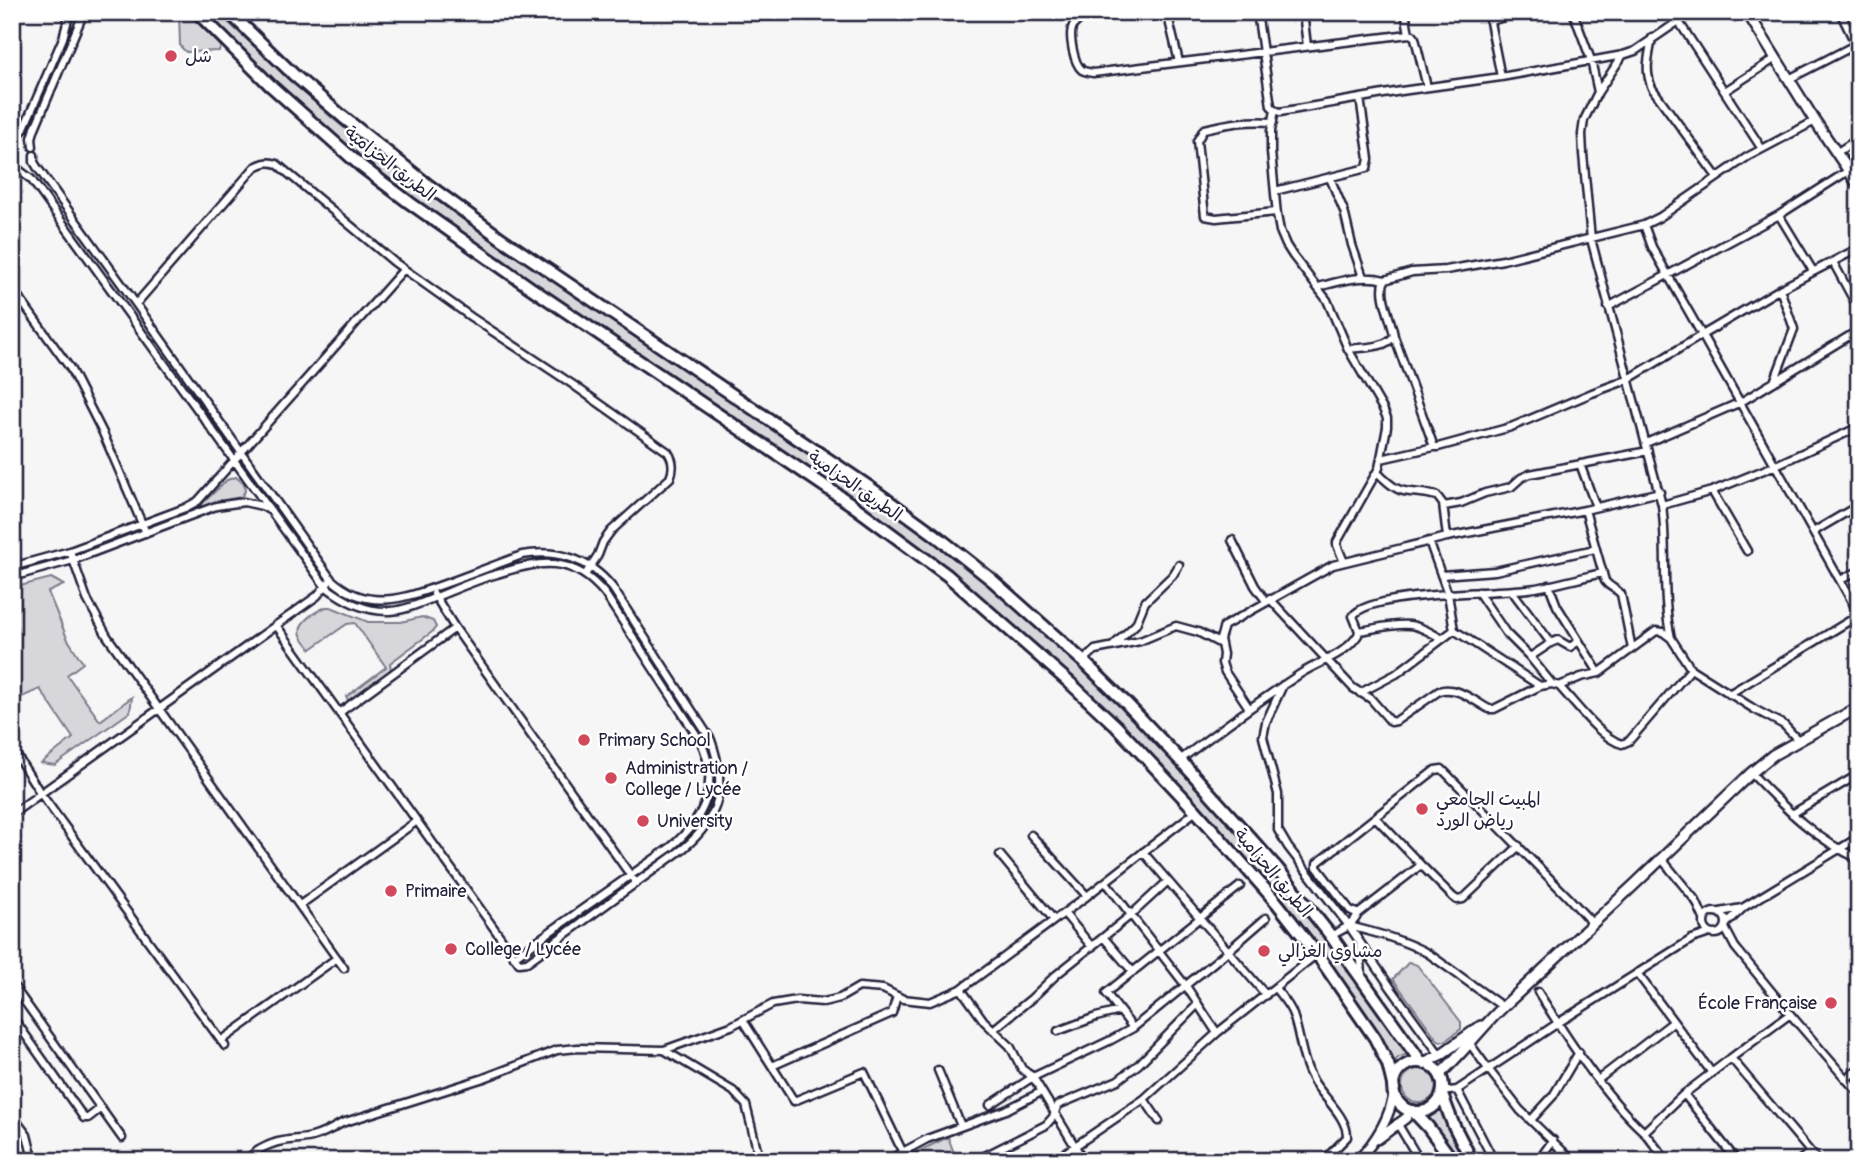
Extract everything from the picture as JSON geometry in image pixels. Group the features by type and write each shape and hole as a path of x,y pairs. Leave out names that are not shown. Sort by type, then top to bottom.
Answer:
{"highway":[{"name":"الطريق الحزامية","path":"197,12 236,53 361,166 531,288 809,475 947,575 1107,717 1253,875 1317,954 1382,1051 1398,1101 1428,1126 1453,1161"},
{"name":"الطريق الحزامية","path":"229,12 294,75 428,184 502,239 872,489 992,580 1083,661 1180,760 1277,868 1331,936 1422,1062 1440,1074"},
{"path":"1394,1090 1396,1075 1401,1069 1414,1062 1422,1062"},
{"path":"1412,1111 1420,1112 1434,1106 1442,1093 1440,1074"},
{"path":"1442,1093 1453,1124 1472,1161"}],"main road":[{"path":"1747,12 1859,186"},
{"path":"1422,1062 1440,1055 1488,1021 1773,755 1859,707"},
{"path":"1440,1074 1488,1021"}],"street":[{"path":"14,139 23,130 62,38 70,12"},
{"path":"84,12 35,128 32,138 34,162 331,579 348,592 385,601 432,589 533,553 556,553 590,567 612,587 711,740 718,762 719,793 715,811 699,836 684,848 527,962 519,963 276,625"},
{"path":"1098,12 1080,19 1071,30 1070,38 1077,64 1081,69 1093,73 1409,33"},
{"path":"1167,12 1179,62"},
{"path":"1257,12 1271,106 1280,112 1623,55 1635,51 1692,12"},
{"path":"1303,12 1307,46"},
{"path":"1405,12 1409,33 1415,38 1427,88"},
{"path":"1488,12 1501,76"},
{"path":"1490,21 1523,12"},
{"path":"1573,12 1591,60 1598,92"},
{"path":"1667,12 1725,90 1762,149"},
{"path":"1790,79 1858,44 1840,12"},
{"path":"1652,37 1647,67 1647,77 1652,88 1717,177"},
{"path":"1623,55 1598,92 1584,120 1582,134 1591,239 1660,492 1665,522 1666,616 1671,638 1691,669 1784,725 1798,740"},
{"path":"54,57 63,61"},
{"path":"1725,90 1776,58"},
{"path":"1275,191 1367,168 1360,98"},
{"path":"1275,110 1271,152 1280,231 1286,245 1327,300 1348,349 1386,414 1387,434 1377,472 1337,542 1344,562"},
{"path":"1318,287 1363,277 1385,280 1412,272 1446,270 1503,260 1644,225 1762,149 1815,121"},
{"path":"1273,122 1237,122 1204,129 1197,141 1205,216 1216,218 1276,212"},
{"path":"1836,153 1859,138"},
{"path":"14,139 26,139 33,151 30,163 14,167"},
{"path":"136,304 255,167 263,163 276,164 404,269 668,453 672,459 670,478 611,531 585,575"},
{"path":"14,167 31,180 325,586 346,600 377,611 399,610 419,605 488,577 529,564 555,564 585,575 605,594 701,742 710,775 708,794 695,823 671,847 514,957"},
{"path":"1608,307 1779,215 1848,171"},
{"path":"1330,178 1344,211 1363,277"},
{"path":"1779,215 1813,271"},
{"path":"1644,225 1652,247 1859,614 1729,694"},
{"path":"1381,459 1451,444 1511,427 1628,380 1780,289 1859,248"},
{"path":"1833,262 1859,310"},
{"path":"12,568 70,551 198,501 404,269"},
{"path":"1385,280 1382,290 1394,336 1434,447"},
{"path":"12,288 70,368 103,433 146,533"},
{"path":"1774,382 1794,329 1780,289"},
{"path":"1646,443 1741,402 1859,330"},
{"path":"1348,349 1381,345 1394,336"},
{"path":"1662,505 1712,491 1859,428"},
{"path":"1444,506 1511,487 1530,474 1648,451"},
{"path":"1580,464 1596,507"},
{"path":"1377,472 1394,488 1409,493 1433,494 1439,498 1444,506 1447,537"},
{"path":"12,577 74,560 216,506 246,498 255,488 257,476"},
{"path":"1712,491 1747,551"},
{"path":"1249,708 1222,663 1221,632 1224,626 1322,570 1429,541 1660,492"},
{"path":"235,502 253,503 271,511"},
{"path":"1813,532 1859,505"},
{"path":"1585,510 1603,573 1609,587 1621,594 1632,649"},
{"path":"1232,540 1255,586 1359,694 1371,699 1392,722 1442,690 1454,690 1489,709 1494,709 1540,686 1556,685 1599,673 1656,631 1671,638"},
{"path":"1429,541 1448,594 1454,630 1540,686"},
{"path":"1441,575 1495,571 1595,549"},
{"path":"70,551 87,599 99,623 344,968"},
{"path":"1113,646 1136,624 1145,602 1173,575 1179,565"},
{"path":"1840,580 1859,571"},
{"path":"1180,760 1283,685 1341,652 1357,638 1359,632 1353,617 1361,609 1378,603 1448,594 1512,591 1603,573"},
{"path":"12,814 317,596 331,579"},
{"path":"1549,585 1557,606 1599,673"},
{"path":"432,589 455,628 636,883"},
{"path":"1512,591 1551,643"},
{"path":"1478,593 1506,633 1613,742 1622,744 1629,741 1691,669"},
{"path":"1359,632 1393,625 1409,625 1418,626 1441,638"},
{"path":"1083,661 1096,650 1140,641 1176,626 1198,632 1221,644"},
{"path":"339,713 455,628"},
{"path":"1359,694 1396,674 1454,630"},
{"path":"1530,657 1558,640 1570,646 1579,641"},
{"path":"1283,685 1265,722 1263,737 1278,794 1278,830 1440,1055"},
{"path":"12,748 41,794 223,1044 337,958"},
{"path":"1358,914 1350,910 1317,865 1436,770 1442,769 1592,923"},
{"path":"1751,773 1818,836 1859,859"},
{"path":"1792,814 1859,774"},
{"path":"245,1161 265,1146 312,1137 342,1123 471,1082 557,1050 664,1050 731,1026 773,1004 797,1000 824,1002 840,998 859,987 883,989 911,1000 930,1002 961,989 1106,882 1196,811"},
{"path":"1376,818 1457,900 1463,900 1519,846"},
{"path":"300,905 417,821"},
{"path":"1031,835 1087,896"},
{"path":"1442,1093 1457,1090 1692,939 1714,934 1744,908 1859,837"},
{"path":"1143,852 1266,995"},
{"path":"1000,855 1054,920"},
{"path":"1661,858 1696,901 1704,922 1714,934 1735,947"},
{"path":"1331,936 1349,926 1358,914 1421,865"},
{"path":"993,1030 1168,881"},
{"path":"1106,882 1186,986 1217,1033"},
{"path":"1133,1028 1106,993 1240,886"},
{"path":"1696,901 1725,918 1735,947 1859,1093"},
{"path":"1692,939 1706,915 1744,908"},
{"path":"1064,913 1092,947"},
{"path":"990,1105 1033,1077 1133,1028 1266,918"},
{"path":"1349,926 1416,947 1503,1007"},
{"path":"1104,938 1133,972"},
{"path":"1360,942 1363,981"},
{"path":"1053,1161 1144,1099 1217,1033 1317,954"},
{"path":"1637,973 1712,1073"},
{"path":"12,984 122,1138"},
{"path":"1275,988 1292,1012 1305,1064 1314,1083 1345,1122 1348,1130 1347,1137 1323,1161"},
{"path":"961,989 984,1021 1010,1046 1022,1069 1033,1077 1084,1161"},
{"path":"1538,992 1578,1052 1629,1118 1667,1161"},
{"path":"772,1066 892,1013 897,996"},
{"path":"975,1161 1046,1125 1058,1105 1107,1085 1129,1072 1198,1004"},
{"path":"1058,1031 1120,1011"},
{"path":"1644,1132 1684,1094 1790,1014"},
{"path":"12,1016 84,1118 101,1108"},
{"path":"743,1020 794,1101 864,1072 906,1161"},
{"path":"1599,1079 1673,1022"},
{"path":"1470,1044 1509,1097 1573,1161"},
{"path":"664,1050 733,1091 741,1099 748,1112 760,1161"},
{"path":"1531,1120 1553,1096 1578,1052"},
{"path":"1731,1058 1818,1161"},
{"path":"1846,1079 1859,1068"},
{"path":"938,1070 961,1126"},
{"path":"1361,1159 1385,1122 1394,1090"},
{"path":"1457,1090 1494,1161"},
{"path":"886,1161 927,1139 1006,1110 1041,1092"},
{"path":"1684,1094 1737,1161"},
{"path":"1144,1099 1159,1121"},
{"path":"1373,1143 1412,1111"},
{"path":"12,1115 27,1135 36,1161"},
{"path":"1398,1123 1420,1161"},
{"path":"1538,1161 1553,1140"},
{"path":"1800,1161 1810,1152"}],"shaded area":[{"path":"179,12 187,12 221,46 219,51 186,52 180,46"},
{"path":"202,12 217,12 331,117 424,191 496,243 837,471 967,566 1121,703 1155,738 1289,891 1411,1053 1399,1057 1392,1064 1386,1050 1190,799 1126,728 1087,692 894,530 792,458 516,274 369,166 284,92"},
{"path":"236,477 244,484 245,491 241,497 219,501 181,514 202,504 227,480"},
{"path":"51,578 64,585 48,592 67,638 83,663 67,675 100,721 132,697 130,712 55,765 41,763 73,738 40,689 22,697 12,674 12,588"},
{"path":"326,607 368,622 401,622 422,617 433,621 436,627 390,663 391,670 349,701 346,697 386,667 355,623 347,624 311,649 300,630 304,621"},
{"path":"1409,962 1417,965 1461,1022 1461,1029 1445,1041 1437,1039 1393,979"},
{"path":"1419,1069 1431,1074 1436,1086 1431,1098 1419,1103 1407,1098 1402,1086 1407,1074"},
{"path":"1442,1107 1450,1132 1465,1161 1457,1161 1443,1137 1427,1118"},
{"path":"948,1137 957,1161 899,1161"}],"place":[{"name":"شل","path":"171,56"},
{"name":"Primary School","path":"584,740"},
{"name":"Administration / College / Lycée","path":"611,778"},
{"name":"المبيت الجامعي رياض الورد","path":"1422,809"},
{"name":"University","path":"643,821"},
{"name":"Primaire","path":"391,891"},
{"name":"College / Lycée","path":"451,949"},
{"name":"مشاوي الغزالي","path":"1264,951"},
{"name":"École Française","path":"1831,1003"}]}
